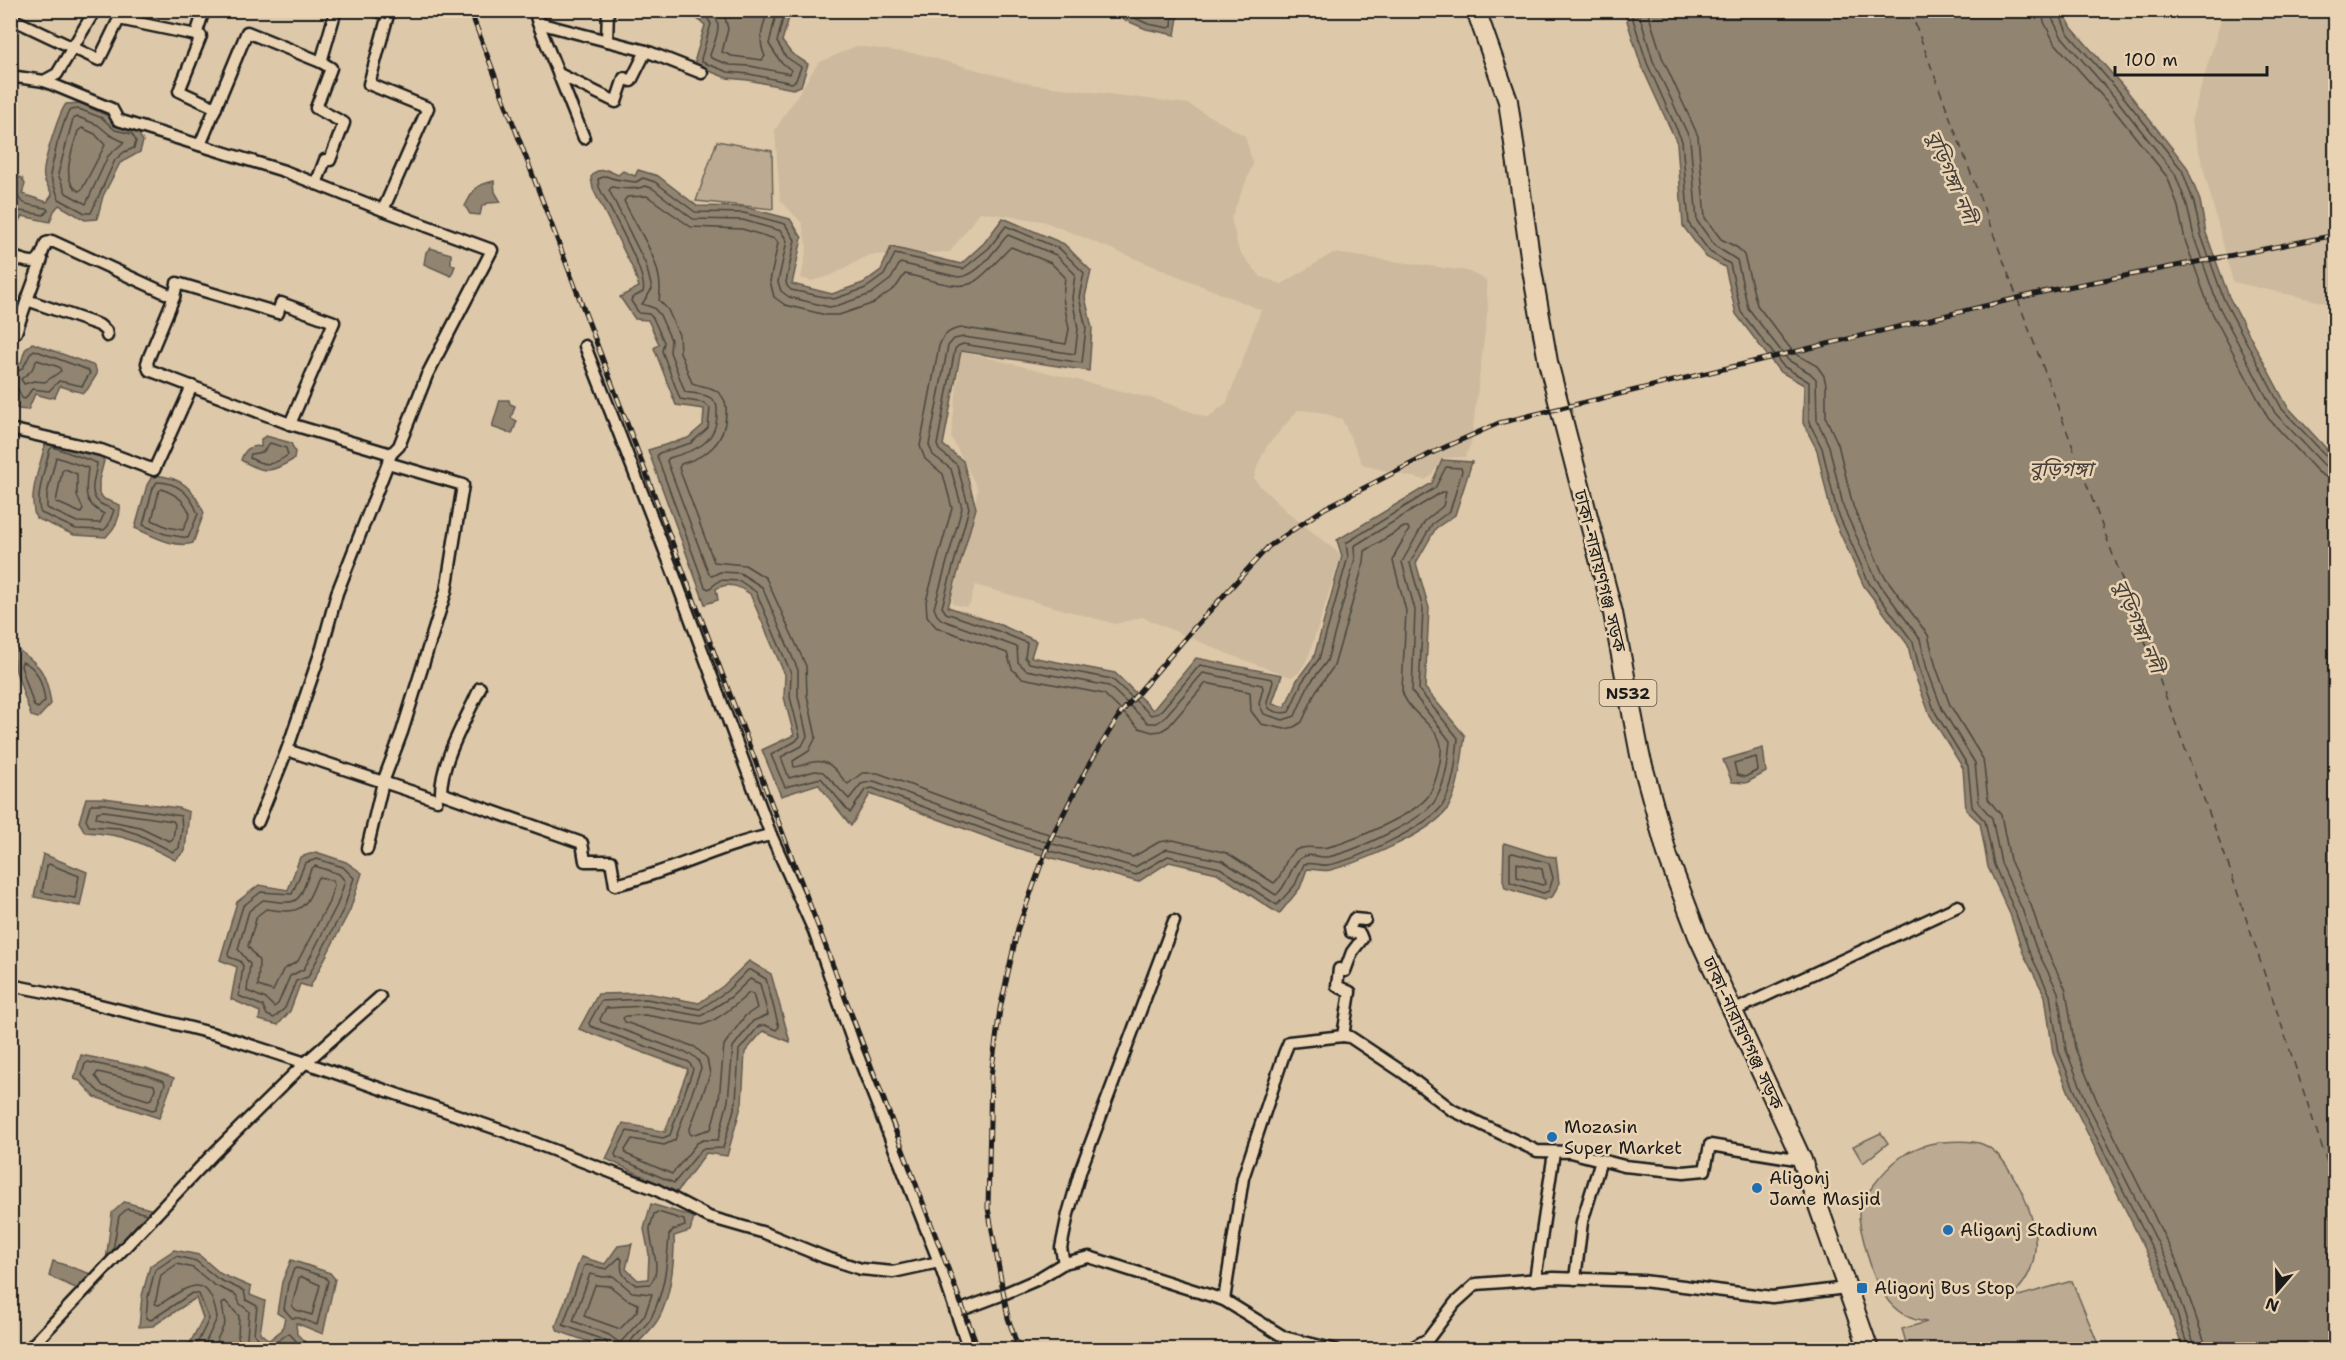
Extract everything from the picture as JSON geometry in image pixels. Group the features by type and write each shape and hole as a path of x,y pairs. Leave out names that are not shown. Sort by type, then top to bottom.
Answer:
{"highway":[{"name":"ঢাকা-নারায়ণগঞ্জ সড়ক","path":"1476,10 1508,101 1532,270 1548,362 1613,613 1640,755 1668,857 1698,936 1802,1160 1869,1350"}],"street":[{"path":"44,81 57,74 95,10"},
{"path":"196,35 204,10"},
{"path":"321,62 336,10"},
{"path":"375,10 388,15 369,84 428,108 383,210"},
{"path":"534,10 584,138"},
{"path":"607,41 608,10"},
{"path":"10,18 99,60 119,19 201,36 179,91 216,108"},
{"path":"538,23 646,51 702,73"},
{"path":"200,145 247,32 331,68 316,108 344,123 330,160 326,159 316,184"},
{"path":"559,74 616,102 624,78 631,81 646,51"},
{"path":"10,76 44,81 112,109 118,120 284,171 492,250 427,375 399,446 389,459 337,593 322,648 258,822"},
{"path":"10,330 16,332 46,243 52,241 174,297"},
{"path":"10,256 28,261 42,259"},
{"path":"290,424 334,322 281,303 278,314 177,283 174,297 147,363 149,370 290,424 463,485 446,591 402,732 383,783 367,849"},
{"path":"27,300 99,325 106,331 107,336"},
{"path":"585,346 771,834 814,931 856,1051 939,1262 969,1350"},
{"path":"10,429 100,450 154,470 192,386"},
{"path":"480,688 454,746 441,782 441,793 582,843 585,861 611,861 615,885 673,867 739,842 771,834"},
{"path":"286,750 437,800"},
{"path":"1733,1011 1958,906"},
{"path":"1343,1036 1350,992 1337,986 1337,978 1339,969 1345,971 1353,952 1362,939 1360,934 1351,932 1350,927 1354,920 1365,920"},
{"path":"1064,1263 1061,1248 1081,1169 1174,921"},
{"path":"10,985 56,994 208,1033 305,1063 506,1132 655,1189 709,1217 765,1233 861,1269 893,1272 939,1262"},
{"path":"28,1350 212,1155 305,1063 380,997"},
{"path":"1224,1300 1243,1178 1289,1042 1350,1037 1404,1073 1452,1110 1537,1151 1570,1152 1624,1166 1684,1172 1705,1170 1710,1145 1802,1160"},
{"path":"1534,1280 1554,1152"},
{"path":"1575,1279 1582,1222 1601,1160"},
{"path":"956,1312 1036,1280 1064,1263 1089,1257 1224,1300 1284,1336 1336,1350"},
{"path":"1408,1350 1428,1339 1455,1303 1476,1284 1575,1279 1643,1281 1772,1297 1846,1287"}],"shaded area":[{"path":"2224,10 2335,11 2335,305 2233,282 2191,121"},
{"path":"856,46 919,54 1029,84 1188,104 1245,136 1253,164 1231,218 1239,251 1261,277 1282,284 1333,253 1467,271 1486,280 1488,307 1471,443 1465,457 1443,458 1431,476 1425,480 1366,466 1362,463 1342,419 1320,412 1298,410 1267,446 1258,464 1254,478 1259,485 1286,511 1341,555 1308,658 1298,674 1291,677 1233,656 1142,617 1115,624 975,585 970,604 966,607 953,604 952,596 978,489 951,437 961,351 1158,400 1208,418 1227,402 1261,310 1043,221 980,212 950,252 869,255 832,275 812,281 801,278 807,248 802,223 780,200 775,130 818,63"},
{"path":"717,141 772,151 773,209 696,201"},
{"path":"1881,1133 1888,1143 1863,1163 1853,1146"},
{"name":"Aliganj Stadium","path":"1940,1142 1972,1142 1988,1147 2006,1165 2024,1196 2034,1227 2034,1258 2021,1286 2008,1299 2072,1281 2100,1349 1908,1349 1902,1329 1927,1322 1913,1319 1902,1313 1884,1296 1869,1259 1860,1227 1859,1211 1868,1192 1902,1156 1919,1147"}],"water":[{"path":"687,11 791,11 782,41 791,53 808,64 801,86 793,89 727,78 696,66 695,59 705,25"},
{"path":"1094,11 1179,11 1175,35 1146,29 1116,16"},
{"name":"বুড়িগঙ্গা","path":"1624,11 2063,11 2072,28 2127,91 2187,167 2200,201 2206,233 2229,297 2287,406 2335,458 2335,1349 2183,1349 2155,1269 2076,1110 2053,1053 2045,996 2023,953 2010,914 1988,867 1980,823 1966,810 1963,768 1930,715 1914,673 1908,645 1864,586 1831,513 1817,450 1803,423 1804,385 1779,371 1736,314 1725,267 1706,257 1683,226 1677,143 1641,65"},
{"path":"80,103 136,129 143,141 140,152 120,163 103,196 97,219 85,220 59,205 50,222 22,216 12,232 11,242 11,174 22,178 25,184 22,194 47,202 52,195 44,172 55,128 66,104"},
{"path":"607,170 618,175 623,171 635,176 638,170 658,176 697,206 745,207 790,219 802,238 792,284 832,294 863,283 881,270 891,247 961,264 984,243 1003,218 1064,244 1091,271 1085,297 1092,328 1089,371 961,351 943,445 963,461 976,508 948,607 1001,625 1036,641 1031,657 1115,673 1153,710 1196,658 1282,675 1272,704 1285,707 1297,680 1314,657 1342,556 1337,540 1432,483 1442,460 1472,462 1455,515 1436,528 1416,563 1429,608 1425,688 1465,736 1458,782 1448,808 1428,827 1376,854 1330,870 1307,869 1300,888 1279,914 1217,873 1169,862 1138,882 1017,848 870,794 851,826 818,784 781,796 762,750 794,735 784,697 785,675 750,594 738,587 725,585 716,589 718,600 705,604 648,450 688,438 703,425 704,409 676,405 654,348 659,344 648,320 635,319 620,297 639,287 634,271 593,189 591,177 597,171"},
{"path":"494,181 495,192 501,202 482,206 480,215 470,214 465,206 473,192 479,186"},
{"path":"430,248 451,254 451,264 455,266 451,276 424,264 426,252"},
{"path":"32,343 95,366 97,374 87,390 83,393 60,386 55,397 35,394 28,410 18,409 15,405 14,394 11,392 11,366 21,363 25,350"},
{"path":"500,400 509,400 510,404 515,406 511,418 517,421 512,434 492,427"},
{"path":"266,436 291,443 295,452 294,459 268,470 256,468 241,460 248,449 254,446 261,447 261,439"},
{"path":"49,440 102,457 104,461 99,480 99,493 104,499 120,505 117,522 106,537 74,535 36,518 34,491 45,445"},
{"path":"153,475 179,481 195,497 204,513 193,543 171,543 135,528 147,485"},
{"path":"11,645 40,668 47,683 51,704 38,718 31,716 15,668"},
{"path":"1763,748 1766,772 1746,783 1732,782 1723,760"},
{"path":"86,798 104,798 178,808 189,812 185,851 175,860 132,840 85,832 79,822"},
{"path":"1504,843 1556,857 1559,883 1553,896 1544,900 1505,888 1503,880"},
{"path":"316,852 346,862 362,873 350,910 310,987 300,984 290,1011 278,1025 259,1020 260,1012 231,999 237,967 220,960 237,902 259,885 288,890 300,857"},
{"path":"43,854 87,872 80,906 34,897"},
{"path":"749,961 771,974 790,1042 763,1031 745,1052 742,1103 727,1156 706,1153 677,1192 606,1159 623,1123 665,1132 688,1069 579,1029 598,994 647,993 699,1003 723,986"},
{"path":"81,1055 146,1068 174,1078 159,1118 95,1097 80,1081 74,1079"},
{"path":"124,1202 157,1211 161,1219 106,1261 112,1213"},
{"path":"651,1204 694,1217 690,1231 674,1236 674,1257 668,1294 655,1324 632,1349 609,1349 558,1331 556,1326 581,1257 605,1264 618,1246 632,1244 626,1269 638,1280 648,1279 649,1254 644,1229"},
{"path":"174,1250 199,1255 221,1274 251,1287 250,1295 265,1301 260,1333 269,1340 282,1330 285,1318 277,1313 282,1282 291,1260 330,1273 335,1279 323,1334 296,1323 297,1334 312,1349 187,1349 203,1318 196,1298 153,1326 139,1327 142,1296 150,1266"},
{"path":"53,1261 106,1279 91,1295 49,1276"}],"ferry route":[{"path":"1910,10 2227,861 2336,1189"}],"railway":[{"path":"470,10 979,1350"},
{"path":"1019,1350 1008,1318 988,1208 991,1076 1000,1009 1018,928 1050,840 1088,766 1120,714 1268,547 1325,508 1432,453 1499,423 2047,291 2336,235"}],"place":[{"name":"Mozasin Super Market","path":"1552,1137"},
{"name":"Aligonj Jame Masjid","path":"1757,1188"},
{"name":"Aliganj Stadium","path":"1948,1230"},
{"name":"Aligonj Bus Stop","path":"1862,1288"}],"water label":[{"name":"বুড়িগঙ্গা নদী","path":"1952,177"},
{"name":"বুড়িগঙ্গা নদী","path":"2139,626"}]}
